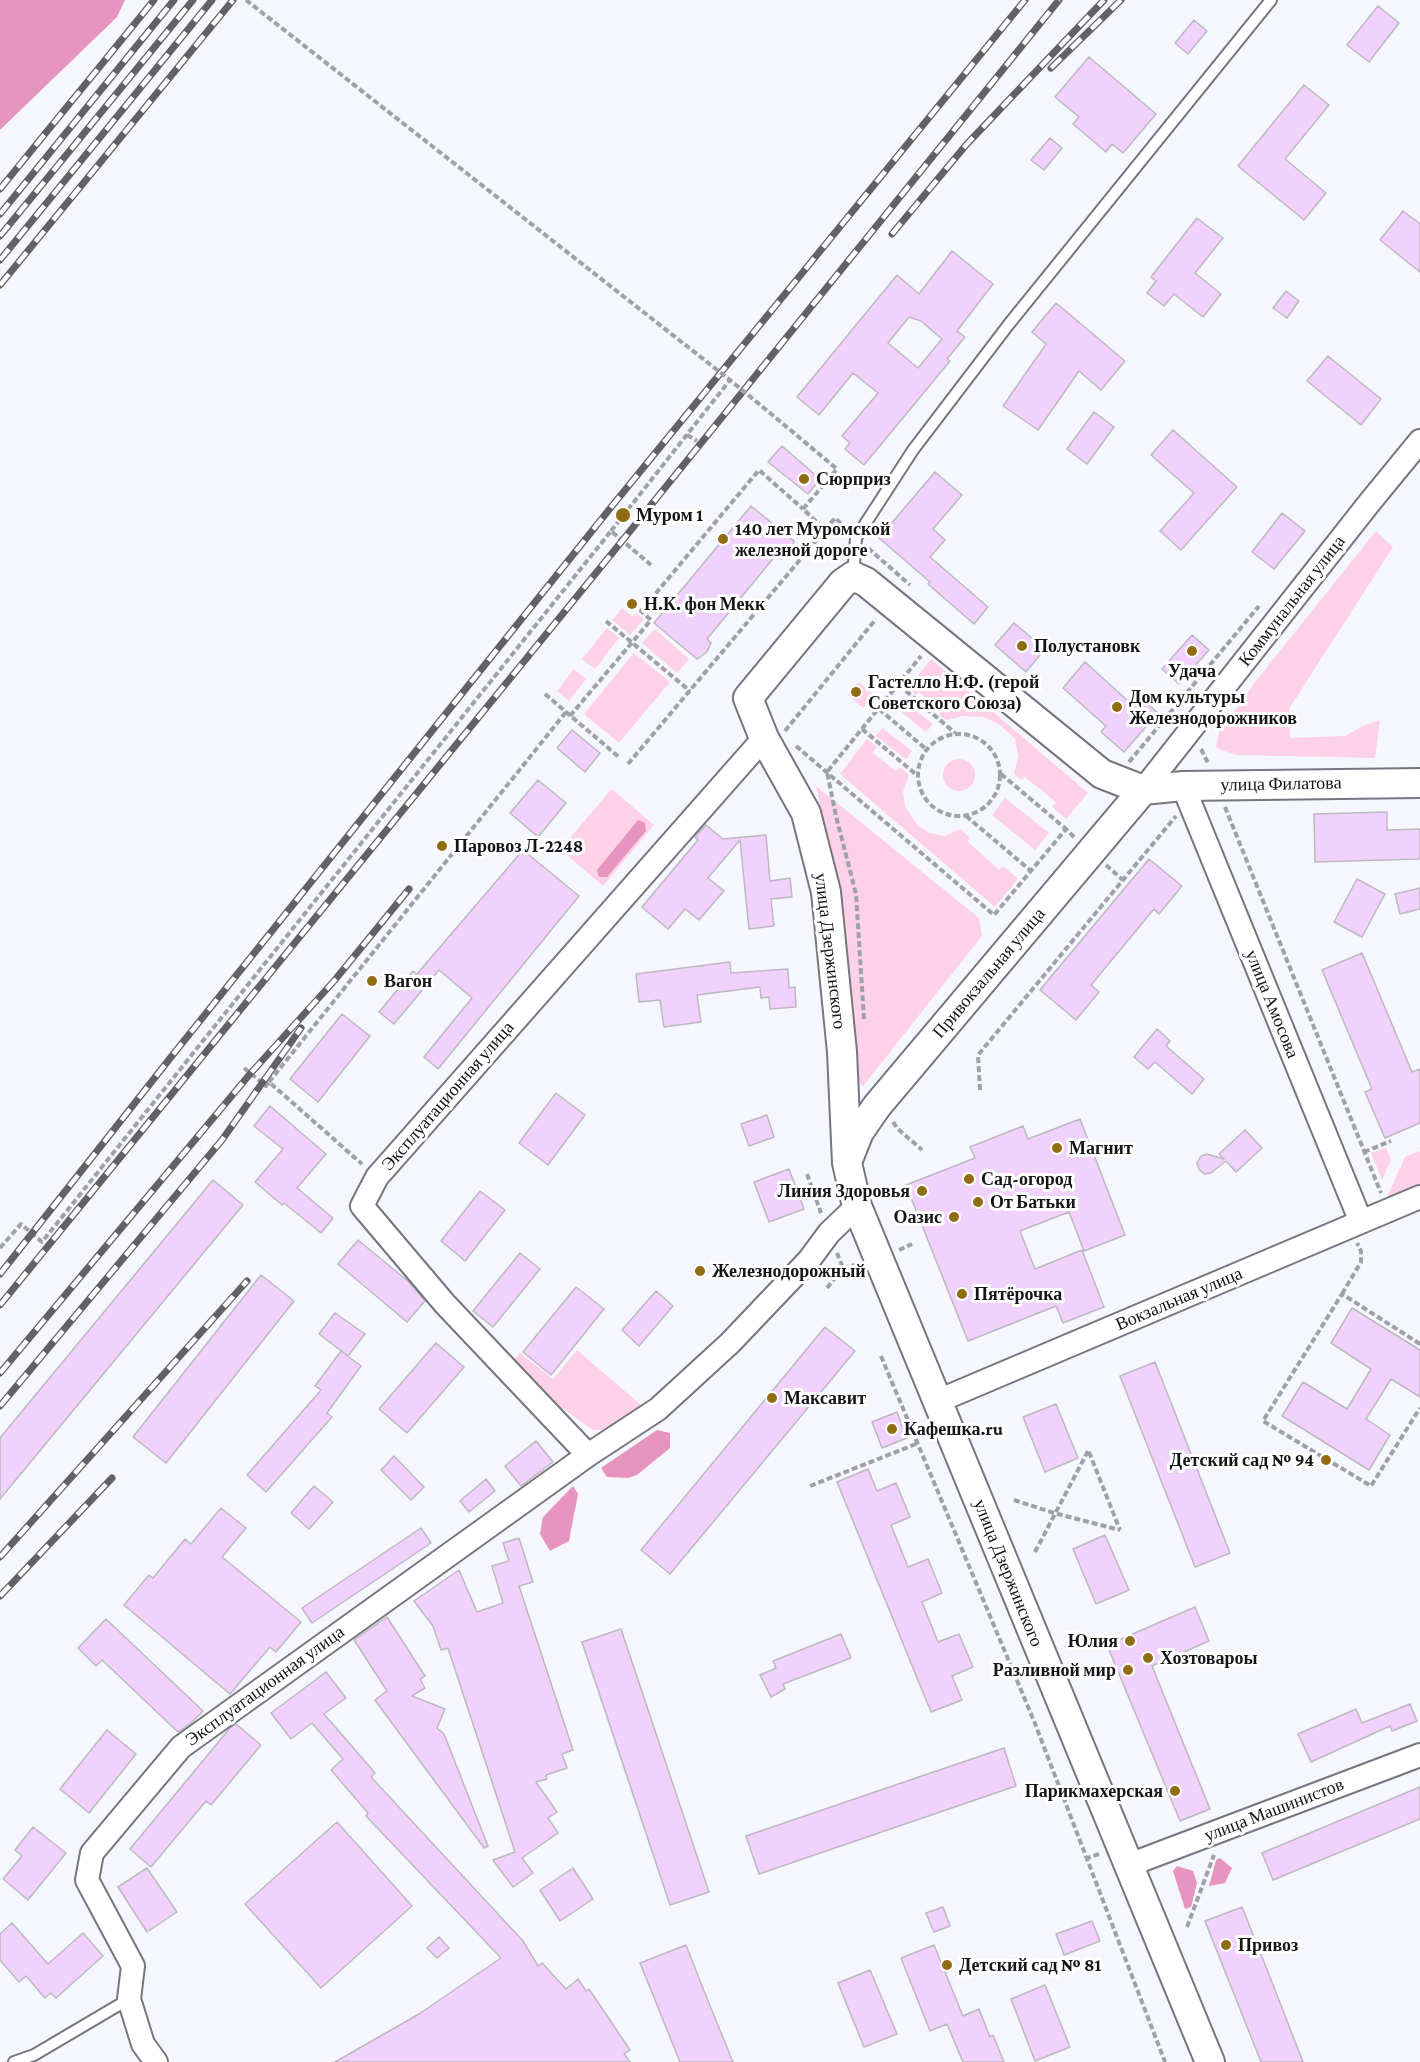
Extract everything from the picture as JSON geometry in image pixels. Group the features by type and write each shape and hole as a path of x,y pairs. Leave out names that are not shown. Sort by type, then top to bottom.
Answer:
{"street":[{"name":"Коммунальная улица","path":"1143,790 1420,441"},
{"path":"853,576 866,582 1102,774 1143,790"},
{"name":"улица Дзержинского","path":"853,576 843,583 748,698 779,738 806,813 826,892 842,1052 847,1163 857,1206 1210,2062"},
{"name":"Эксплуатационная улица","path":"588,1455 445,1304 362,1206 377,1177 779,738"},
{"name":"улица Филатова","path":"1143,790 1187,797 1420,783"},
{"name":"Привокзальная улица","path":"847,1163 859,1132 878,1104 1143,790"},
{"name":"улица Амосова","path":"1187,797 1355,1224"},
{"path":"843,1075 858,1096 878,1104"},
{"name":"Вокзальная улица","path":"938,1401 1420,1197"},
{"name":"Эксплуатационная улица","path":"156,2062 143,2044 129,1999 133,1966 87,1880 92,1853 181,1747 588,1455 658,1409 730,1343 809,1260 829,1233 857,1206"},
{"name":"улица Машинистов","path":"1129,1865 1420,1755"}],"lane":[{"path":"853,576 856,538 913,450 1009,324 1271,0"},
{"path":"14,2062 34,2055 129,1999"}],"path":[{"path":"246,0 730,380 837,469 803,509"},
{"path":"0,1248 21,1224 42,1242 730,380"},
{"path":"687,435 696,441"},
{"path":"244,1068 266,1086 568,714 651,620 641,611 759,470 825,530"},
{"path":"628,764 835,518 917,591"},
{"path":"611,531 651,565"},
{"path":"1127,764 1262,603"},
{"path":"885,626 875,618 779,738 827,772 994,915 1065,829"},
{"path":"606,621 690,691"},
{"path":"827,772 921,657 912,649"},
{"path":"899,685 955,733"},
{"path":"545,694 620,758"},
{"path":"879,709 926,749"},
{"path":"862,729 918,776"},
{"path":"955,733 969,734 982,739 992,748 998,760 1001,774 997,793 984,808 966,816 942,813 932,807 924,798 918,776 920,761 926,749 939,738 955,733"},
{"path":"1204,741 1201,748 1209,764 1216,767"},
{"path":"827,772 856,894 865,1028"},
{"path":"1001,774 1123,880"},
{"path":"980,1090 978,1055 1179,812 1187,797 1225,807 1236,806"},
{"path":"1225,807 1381,1194"},
{"path":"966,816 1031,871"},
{"path":"269,1082 377,1177"},
{"path":"878,1104 898,1130 922,1150"},
{"path":"1364,1152 1391,1141"},
{"path":"1355,1224 1361,1262 1263,1421 1371,1486 1420,1408"},
{"path":"1342,1294 1420,1344"},
{"path":"881,1356 1034,1721 1165,2062"},
{"path":"810,1486 916,1444"},
{"path":"1014,1500 1054,1513 1120,1530 1088,1451 1054,1513 1035,1552"},
{"path":"1187,1927 1213,1855 1223,1850"}],"shaded area":[{"path":"0,0 125,0 117,17 0,130"},
{"path":"1376,531 1393,547 1289,709 1290,738 1345,736 1380,720 1375,758 1236,755 1216,748 1219,732 1259,677"},
{"path":"622,608 633,617 636,613 644,619 630,635 612,620"},
{"path":"607,628 619,638 595,669 582,659"},
{"path":"655,629 689,659 677,673 642,643"},
{"path":"634,653 670,682 619,743 584,714"},
{"path":"931,659 1088,793 1066,819 1052,807 1056,802 1025,777 1022,780 1014,774 1018,756 1015,739 1000,725 984,717 963,716 946,720 939,715 941,711 919,692 916,695 908,688"},
{"path":"574,669 586,679 569,701 557,691"},
{"path":"859,682 874,695 863,708 848,695"},
{"path":"904,701 933,724 926,732 898,709"},
{"path":"882,728 912,751 906,759 876,736"},
{"path":"867,739 877,747 873,753 896,771 900,767 909,775 903,792 905,806 917,825 929,833 945,836 960,829 970,838 967,841 999,870 1003,866 1018,879 995,907 840,774"},
{"path":"959,759 970,764 975,775 970,786 959,791 948,786 943,775 948,764"},
{"path":"816,786 979,918 982,936 863,1086 856,1081 850,972 844,919"},
{"path":"612,789 654,825 603,886 560,849"},
{"path":"1005,798 1049,833 1035,850 992,815"},
{"path":"638,820 645,823 646,831 607,877 599,877 597,870"},
{"path":"1386,1148 1391,1160 1382,1180 1371,1153"},
{"path":"1420,1151 1420,1188 1392,1200 1388,1195 1405,1157"},
{"path":"577,1350 641,1405 605,1430 593,1430 559,1406 512,1363 520,1353 553,1379"},
{"path":"657,1430 670,1433 670,1448 637,1475 628,1478 607,1477 601,1468"},
{"path":"573,1486 578,1494 569,1541 550,1551 540,1534 543,1517"},
{"path":"1220,1858 1232,1868 1225,1883 1209,1886 1216,1860"},
{"path":"1177,1866 1193,1871 1197,1883 1191,1907 1185,1909 1173,1871"}],"building":[{"path":"1378,6 1399,23 1369,62 1347,45"},
{"path":"1194,20 1207,31 1188,54 1175,43"},
{"path":"1089,57 1156,114 1123,153 1112,144 1106,152 1073,124 1079,117 1055,97"},
{"path":"1304,85 1329,105 1285,159 1326,193 1304,220 1238,166"},
{"path":"1050,138 1062,148 1044,170 1031,160"},
{"path":"1403,211 1420,224 1420,272 1380,240"},
{"path":"1197,218 1223,238 1195,273 1221,294 1203,317 1174,294 1164,306 1147,293 1156,281 1151,277"},
{"path":"952,251 993,284 957,331 965,337 947,359 950,361 864,465 845,449 850,443 842,436 878,393 853,373 819,415 797,397 897,275 919,294","holes":["909,317 921,321 942,339 918,368 888,343"]},
{"path":"1286,291 1299,301 1287,318 1273,308"},
{"path":"1056,303 1125,361 1101,390 1079,371 1038,430 1003,406 1046,344 1032,332"},
{"path":"1328,356 1381,399 1361,425 1307,381"},
{"path":"1094,412 1114,427 1087,464 1067,449"},
{"path":"1173,430 1237,487 1181,550 1160,531 1194,493 1151,455"},
{"path":"782,446 820,479 808,494 768,462"},
{"path":"935,472 962,495 933,529 945,540 930,557 988,607 974,624 879,538"},
{"name":"Муром 1","path":"751,506 794,541 790,552 781,559 776,555 707,639 711,643 707,652 697,659 654,623"},
{"path":"1282,513 1305,531 1274,569 1252,552"},
{"path":"1014,623 1045,649 1026,672 995,645"},
{"path":"1192,635 1209,650 1179,684 1162,669"},
{"name":"Дом культуры Железнодорожников","path":"1085,662 1128,701 1135,693 1158,713 1124,752 1101,732 1106,726 1063,688"},
{"path":"572,730 600,753 585,772 557,748"},
{"path":"538,780 566,803 538,837 510,813"},
{"path":"1387,812 1387,830 1420,829 1420,859 1315,862 1314,814"},
{"path":"706,825 723,839 766,835 770,881 790,878 792,897 771,899 774,926 749,929 740,840 708,878 724,891 699,920 685,909 668,929 642,907 698,840 695,837"},
{"path":"523,850 579,896 438,1069 424,1057 472,998 439,970 394,1024 379,1012 413,971 417,974"},
{"path":"1149,859 1182,886 1159,914 1154,909 1091,985 1099,992 1076,1020 1040,990"},
{"path":"1357,879 1385,894 1362,937 1334,922"},
{"path":"1420,888 1420,909 1400,914 1395,894"},
{"path":"1362,953 1412,1072 1420,1069 1420,1123 1385,1138 1365,1092 1372,1089 1322,970"},
{"path":"730,962 731,973 788,969 789,988 795,987 796,1007 770,1009 769,997 761,998 760,987 697,995 701,1022 664,1027 660,1000 639,1002 636,974"},
{"path":"342,1014 370,1036 318,1102 290,1079"},
{"path":"1157,1029 1170,1041 1166,1046 1204,1079 1192,1094 1155,1062 1148,1069 1134,1057"},
{"path":"556,1093 585,1115 548,1165 519,1143"},
{"path":"270,1106 326,1154 297,1188 333,1218 321,1233 255,1182 283,1149 254,1126"},
{"path":"767,1115 774,1137 749,1146 741,1124"},
{"path":"1080,1119 1125,1235 1084,1251 1069,1212 1020,1231 1035,1269 1082,1250 1104,1307 1063,1323 1056,1306 968,1341 906,1185 975,1158 970,1147 1023,1126 1028,1139"},
{"path":"1245,1130 1262,1148 1236,1172 1226,1161 1211,1173 1204,1174 1199,1169 1197,1163 1201,1156 1207,1154 1224,1159 1219,1154"},
{"path":"789,1169 804,1209 769,1222 754,1182"},
{"path":"213,1180 243,1205 0,1499 0,1438"},
{"path":"480,1191 505,1210 465,1261 441,1241"},
{"path":"358,1240 409,1282 425,1301 407,1322 338,1264"},
{"path":"520,1253 540,1269 493,1327 473,1311"},
{"path":"261,1275 294,1301 166,1463 133,1437"},
{"path":"576,1287 604,1309 551,1375 523,1352"},
{"path":"656,1291 673,1306 639,1346 622,1330"},
{"path":"1352,1308 1420,1350 1420,1397 1391,1379 1366,1419 1390,1435 1369,1470 1282,1416 1303,1382 1347,1409 1371,1369 1331,1343"},
{"path":"335,1313 365,1334 348,1356 319,1334"},
{"path":"825,1327 855,1351 670,1574 641,1550"},
{"path":"436,1343 464,1367 407,1433 379,1409"},
{"path":"341,1351 361,1366 327,1413 332,1417 266,1492 247,1475 321,1390 315,1386"},
{"path":"1155,1362 1230,1553 1195,1567 1120,1376"},
{"path":"1056,1404 1078,1458 1045,1472 1023,1417"},
{"path":"897,1412 907,1438 882,1448 872,1422"},
{"path":"536,1441 553,1462 521,1486 505,1466"},
{"path":"394,1456 424,1487 411,1500 381,1470"},
{"path":"868,1469 877,1491 896,1483 910,1517 891,1525 908,1567 928,1559 942,1593 922,1602 938,1642 959,1634 973,1667 952,1676 962,1700 931,1712 837,1482"},
{"path":"486,1479 495,1491 469,1512 460,1501"},
{"path":"314,1486 333,1502 309,1529 291,1513"},
{"path":"221,1508 246,1528 222,1557 301,1622 276,1652 270,1647 230,1694 124,1605 149,1575 153,1578 185,1539 191,1544"},
{"path":"421,1528 431,1543 312,1623 302,1608"},
{"path":"1105,1535 1129,1590 1096,1604 1073,1549"},
{"path":"519,1538 533,1582 519,1586 573,1750 562,1754 567,1768 546,1775 547,1779 536,1782 557,1812 548,1818 558,1833 522,1858 533,1873 513,1887 493,1860 515,1852 448,1648 441,1650 433,1626 414,1601 459,1570 477,1612 503,1603 492,1566 509,1561 503,1543"},
{"path":"1195,1607 1209,1641 1152,1666 1210,1809 1180,1821 1107,1645"},
{"path":"387,1617 425,1676 420,1679 425,1688 412,1696 445,1709 437,1728 444,1734 488,1846 484,1848 375,1700 387,1691 354,1640"},
{"path":"106,1619 203,1711 191,1723 178,1732 102,1660 96,1666 78,1648"},
{"path":"621,1629 709,1892 670,1905 582,1642"},
{"path":"841,1634 851,1658 783,1684 785,1689 771,1697 760,1675 776,1668 773,1661"},
{"path":"326,1672 346,1698 324,1714 375,1773 371,1777 523,1941 538,1966 542,1963 566,1989 578,1979 586,1991 589,1989 630,2050 624,2054 630,2062 335,2062 419,2014 501,1958 366,1816 368,1813 331,1770 343,1759 312,1723 291,1739 271,1713"},
{"path":"1410,1704 1417,1721 1392,1731 1390,1726 1311,1762 1298,1734 1356,1709 1362,1723"},
{"path":"236,1724 261,1745 211,1805 206,1801 151,1867 130,1849 230,1728"},
{"path":"107,1730 136,1754 89,1813 60,1789"},
{"path":"1004,1748 1016,1786 759,1874 746,1836"},
{"path":"1420,1787 1420,1819 1273,1880 1262,1853"},
{"path":"337,1822 412,1906 321,1988 245,1904"},
{"path":"33,1827 66,1853 28,1900 3,1879 22,1856 15,1850"},
{"path":"147,1868 177,1912 147,1932 118,1887"},
{"path":"573,1868 593,1899 560,1921 540,1890"},
{"path":"943,1907 950,1926 934,1932 926,1913"},
{"path":"1242,1907 1303,2062 1261,2062 1205,1921"},
{"path":"1092,1921 1100,1941 1064,1955 1056,1934"},
{"path":"12,1923 48,1964 83,1933 103,1956 56,1998 51,1993 45,1998 26,1976 19,1982 0,1960 0,1934"},
{"path":"439,1937 449,1948 437,1958 427,1948"},
{"path":"686,1945 733,2062 680,2062 640,1963"},
{"path":"934,1945 963,2016 979,2009 990,2037 993,2035 1004,2062 963,2062 947,2024 930,2031 901,1958"},
{"path":"870,1970 897,2034 864,2047 838,1983"},
{"path":"1045,1985 1070,2047 1035,2061 1011,1999"}],"railway":[{"path":"0,189 154,0"},
{"path":"0,214 174,0"},
{"path":"0,236 193,0"},
{"path":"0,260 212,0"},
{"path":"0,285 233,0"},
{"path":"0,1274 612,506 1025,0"},
{"path":"0,1305 1059,0"},
{"path":"892,234 966,145 1104,0"},
{"path":"1051,68 1121,0"},
{"path":"0,1373 250,1074 334,981 409,889"},
{"path":"0,1406 222,1140 301,1028"},
{"path":"0,1557 247,1281"},
{"path":"0,1596 112,1478"}],"place":[{"name":"Сюрприз","path":"804,479"},
{"name":"Муром 1","path":"623,515"},
{"name":"140 лет Муромской железной дороге","path":"723,539"},
{"name":"Н.К. фон Мекк","path":"632,604"},
{"name":"Полустановк","path":"1022,646"},
{"name":"Удача","path":"1192,651"},
{"name":"Гастелло Н.Ф. (герой Советского Союза)","path":"856,692"},
{"name":"Дом культуры Железнодорожников","path":"1117,707"},
{"name":"Паровоз Л-2248","path":"442,846"},
{"name":"Вагон","path":"372,981"},
{"name":"Магнит","path":"1057,1148"},
{"name":"Сад-огород","path":"969,1179"},
{"name":"Линия Здоровья","path":"922,1191"},
{"name":"От Батьки","path":"978,1202"},
{"name":"Оазис","path":"954,1217"},
{"name":"Железнодорожный","path":"700,1271"},
{"name":"Пятёрочка","path":"962,1294"},
{"name":"Максавит","path":"772,1398"},
{"name":"Кафешка.ru","path":"892,1429"},
{"name":"Детский сад № 94","path":"1326,1460"},
{"name":"Юлия","path":"1130,1641"},
{"name":"Хозтовароы","path":"1148,1658"},
{"name":"Разливной мир","path":"1128,1670"},
{"name":"Парикмахерская","path":"1175,1791"},
{"name":"Привоз","path":"1226,1945"},
{"name":"Детский сад № 81","path":"947,1965"}]}
